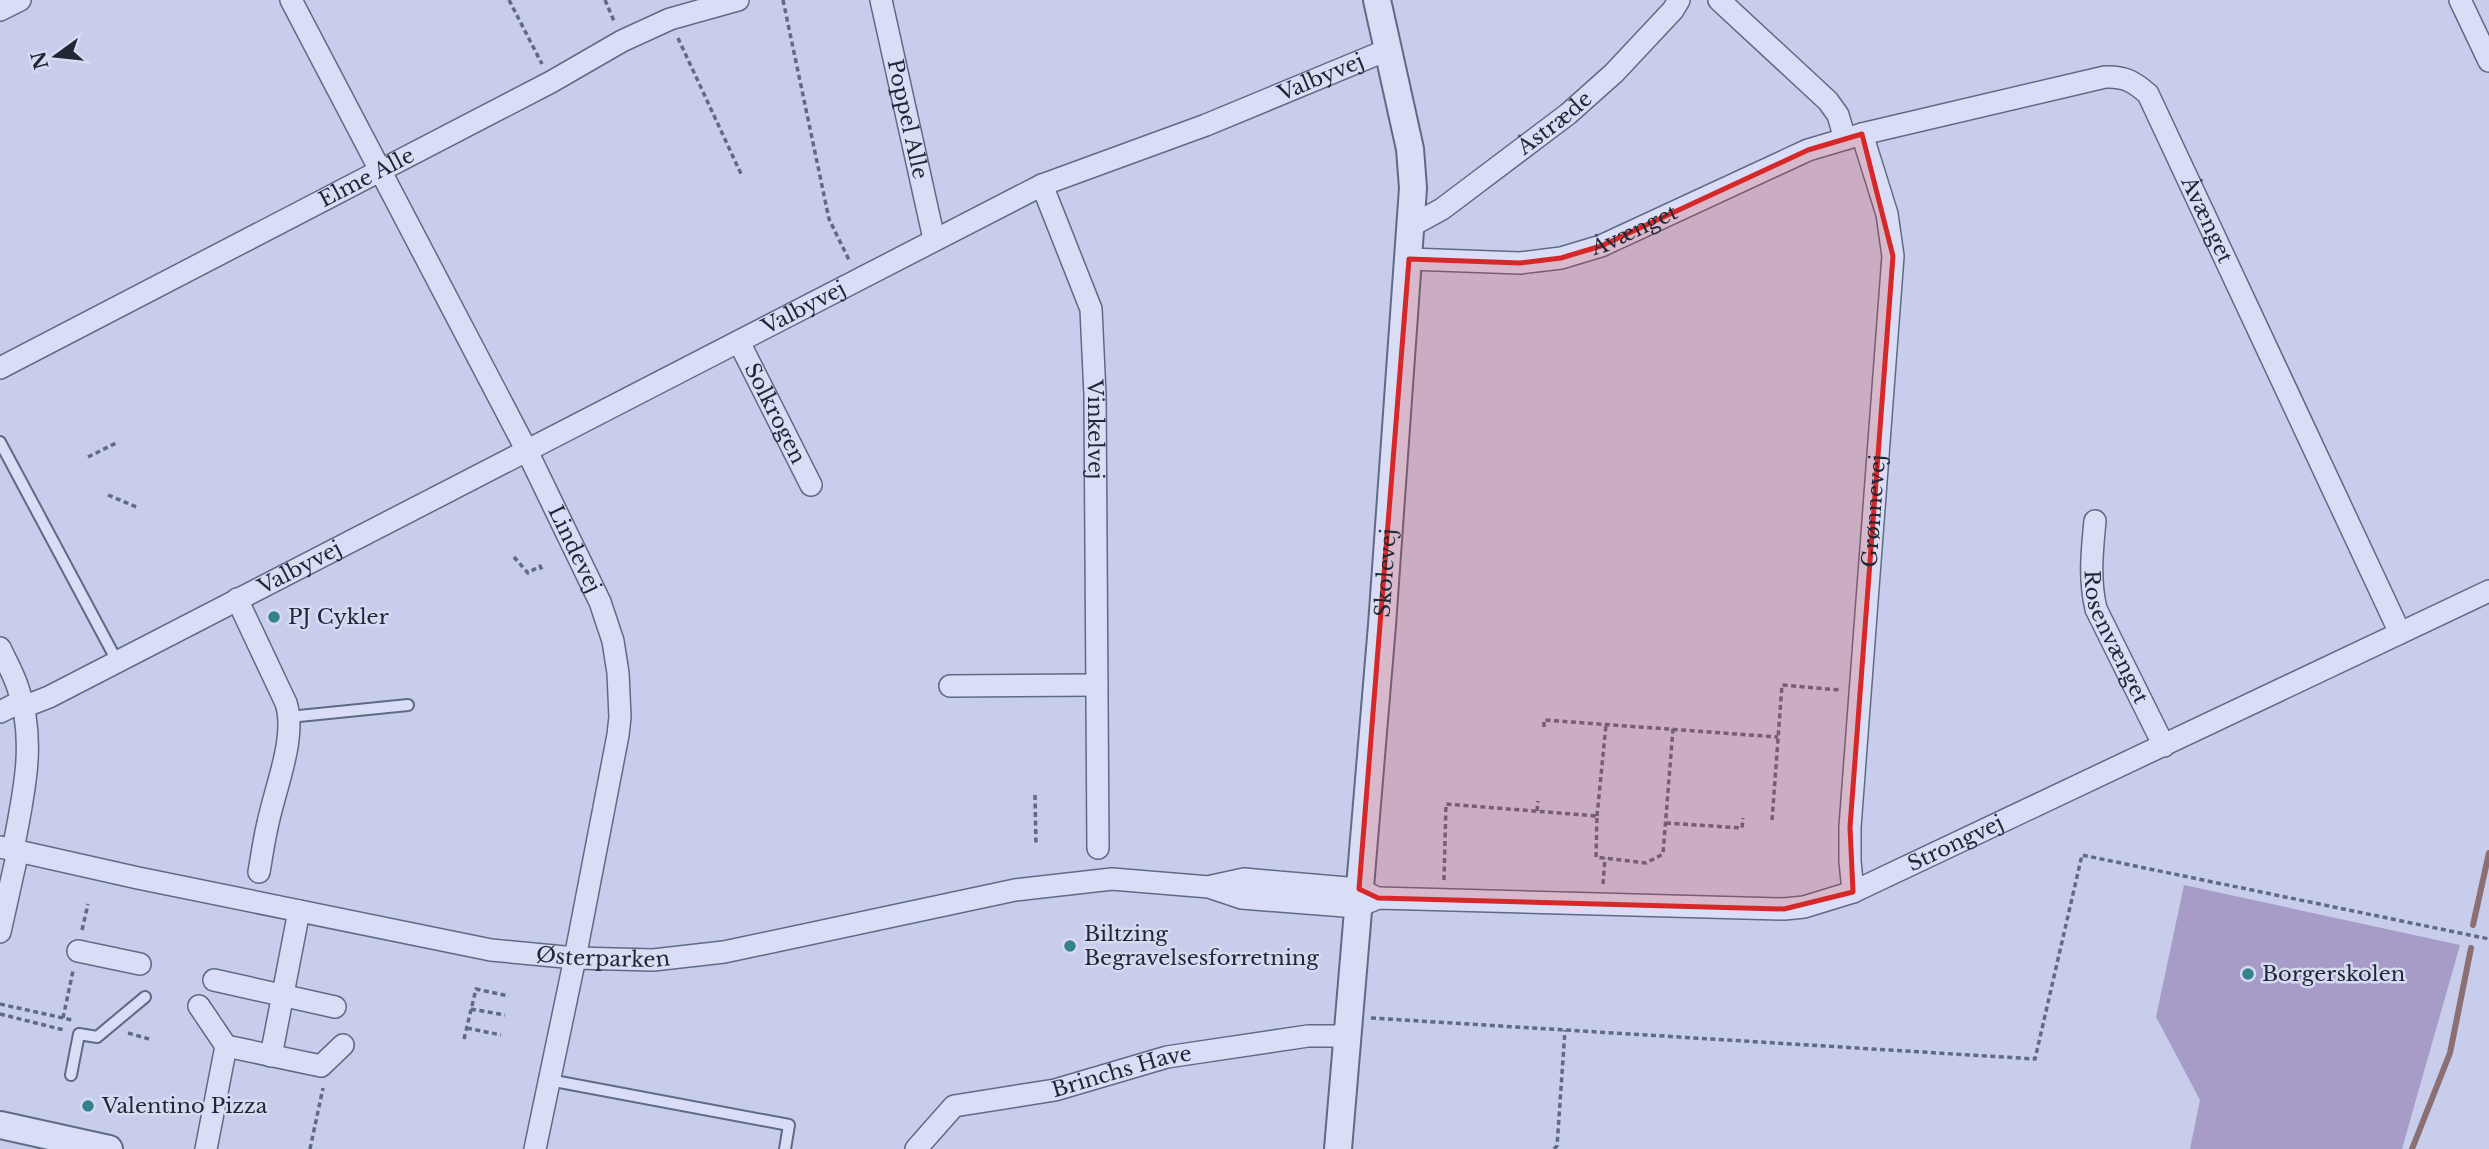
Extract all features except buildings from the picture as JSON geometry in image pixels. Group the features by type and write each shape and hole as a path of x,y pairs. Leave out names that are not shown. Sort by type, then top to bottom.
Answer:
{"street":[{"name":"Lindevej","path":"291,0 527,451 600,602 612,641 618,673 621,717 535,1149"},
{"name":"Elme Alle","path":"0,368 551,82 622,41 670,19 738,0"},
{"name":"Poppel Alle","path":"881,0 934,239"},
{"name":"Skolevej","path":"1338,1149 1347,1027 1365,898 1413,188 1410,149 1377,0"},
{"name":"Åstræde","path":"1411,226 1442,209 1568,114 1614,73 1673,10 1679,0"},
{"path":"1719,0 1828,101 1853,136"},
{"path":"2460,0 2489,61"},
{"name":"Valbyvej","path":"0,712 49,698 1042,185 1206,125 1387,50"},
{"name":"Åvænget","path":"1409,259 1520,263 1561,258 1601,246 1808,150 1853,136 2105,77 2120,76 2133,81 2148,94 2400,633"},
{"name":"Grønnevej","path":"1853,136 1886,214 1893,256 1850,827 1853,892"},
{"name":"Vinkelvej","path":"1042,185 1091,309 1095,406 1098,848"},
{"name":"Solkrogen","path":"739,342 811,485"},
{"name":"Rosenvænget","path":"2095,521 2091,588 2096,609 2164,746"},
{"name":"Strongvej","path":"1365,898 1784,909 1822,903 1853,892 2489,591"},
{"name":"Valbyvej","path":"237,599 286,703 289,717 283,765 268,822 259,872"},
{"path":"0,648 18,687 27,734 27,769 10,849 0,932"},
{"path":"950,686 1097,685"},
{"name":"Østerparken","path":"10,849 491,950 575,958 653,960 724,952 1015,890 1112,879 1209,887 1242,898 1365,898"},
{"path":"271,1056 299,911"},
{"path":"78,951 140,964"},
{"path":"214,980 335,1007"},
{"path":"199,1006 226,1046 321,1066 343,1045"},
{"name":"Brinchs Have","path":"916,1149 954,1106 1055,1090 1167,1057 1308,1036 1347,1027"},
{"path":"206,1149 226,1046"},
{"path":"0,1125 109,1149"}],"lane":[{"path":"0,442 117,661"},
{"path":"289,717 408,705"},
{"path":"71,1074 79,1034 97,1037 145,997"},
{"path":"550,1080 789,1125 785,1149"}],"path":[{"path":"509,0 551,82"},
{"path":"783,0 830,219 858,278"},
{"path":"670,19 741,176"},
{"path":"88,457 118,442"},
{"path":"108,495 139,508"},
{"path":"514,557 528,573 540,566 543,572"},
{"path":"1772,820 1782,685 1860,691"},
{"path":"1544,727 1544,720 1778,737"},
{"path":"1606,725 1597,816 1596,857 1646,863 1663,853 1673,729"},
{"path":"1749,734 1749,741"},
{"path":"1035,795 1036,846"},
{"path":"1536,811 1538,801"},
{"path":"1444,900 1446,804 1475,804 1597,816"},
{"path":"1666,823 1742,828 1743,818"},
{"path":"1347,1027 1565,1030 2035,1059 2082,855 2489,939"},
{"path":"464,1039 476,989 509,996"},
{"path":"471,1009 505,1015"},
{"path":"0,1014 79,1034"},
{"path":"467,1028 501,1035"},
{"path":"1554,1149 1557,1146 1565,1030"},
{"path":"310,1149 325,1074 321,1066"}],"highlighted area":[{"path":"1862,134 1893,256 1850,827 1853,892 1784,909 1378,898 1359,889 1409,259 1520,263 1561,258 1601,246 1808,150"}],"shaded area":[{"path":"2184,885 2460,945 2402,1149 2190,1149 2200,1100 2156,1017"}],"waterway":[{"path":"2473,925 2489,853"},
{"path":"2412,1149 2450,1053 2471,948"}],"place":[{"name":"PJ Cykler","path":"274,617"},
{"name":"Biltzing Begravelsesforretning","path":"1070,946"},
{"name":"Borgerskolen","path":"2248,974"},
{"name":"Valentino Pizza","path":"88,1106"}]}
